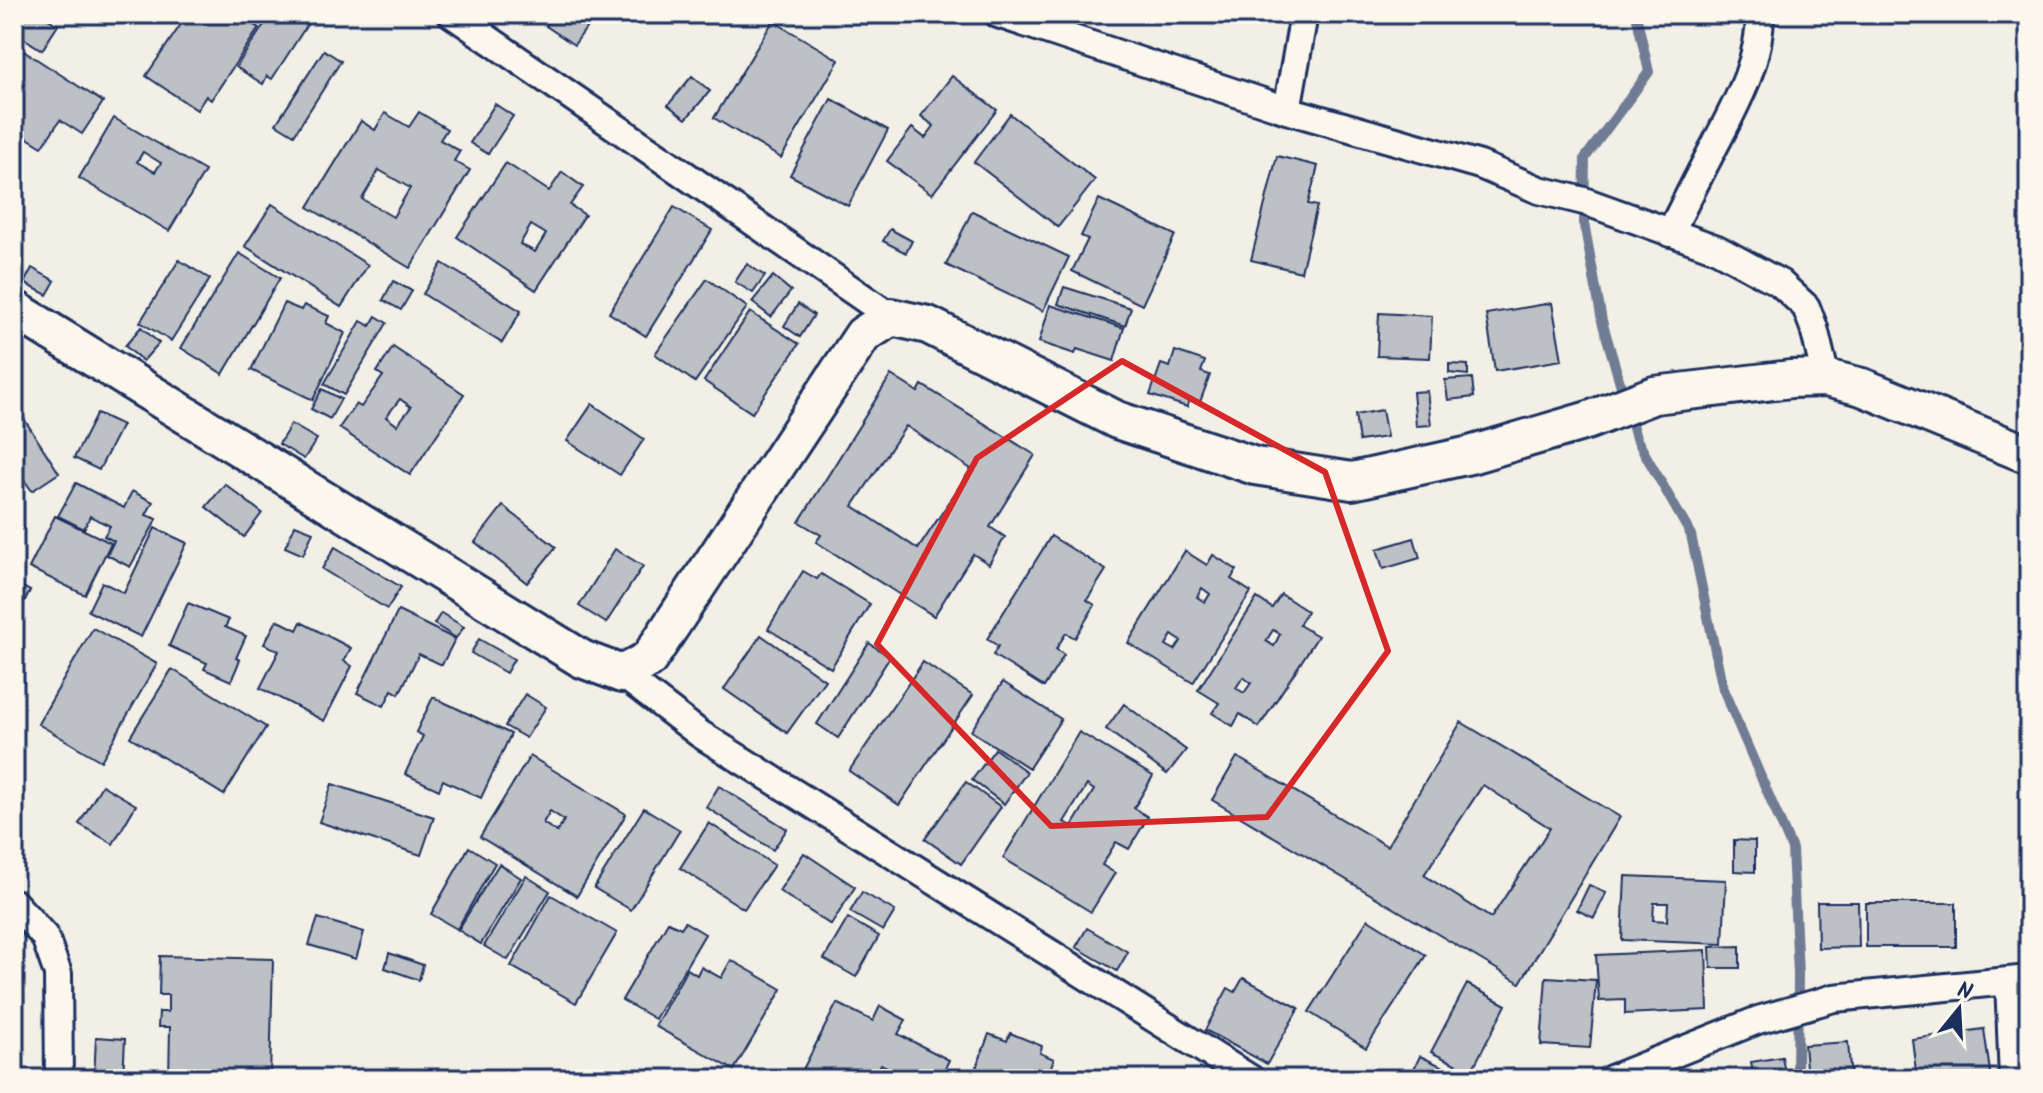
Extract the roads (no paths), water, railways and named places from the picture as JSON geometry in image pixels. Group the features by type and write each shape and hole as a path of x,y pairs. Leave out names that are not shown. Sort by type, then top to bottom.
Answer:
{"street":[{"path":"452,14 891,317 928,325 1117,420 1255,466 1352,481 1470,455 1589,420 1654,395 1791,379 1826,378 1862,387 2029,455"},
{"path":"998,14 1287,110 1480,165 1539,190 1584,201 1717,249 1780,283 1806,307 1826,378"},
{"path":"1287,110 1304,14"},
{"path":"1670,233 1749,74 1758,42 1760,14"},
{"path":"14,309 582,659 622,674 700,734 1251,1079"},
{"path":"622,674 649,659 863,335 891,317"},
{"path":"14,903 45,937 58,974 59,1079"},
{"path":"1611,1079 1758,1020 1834,998 2019,980 2013,1079"}],"waterway":[{"path":"1636,14 1649,72 1585,158 1584,223 1602,321 1636,438 1691,535 1723,689 1792,849 1798,974 1797,1079"}]}
